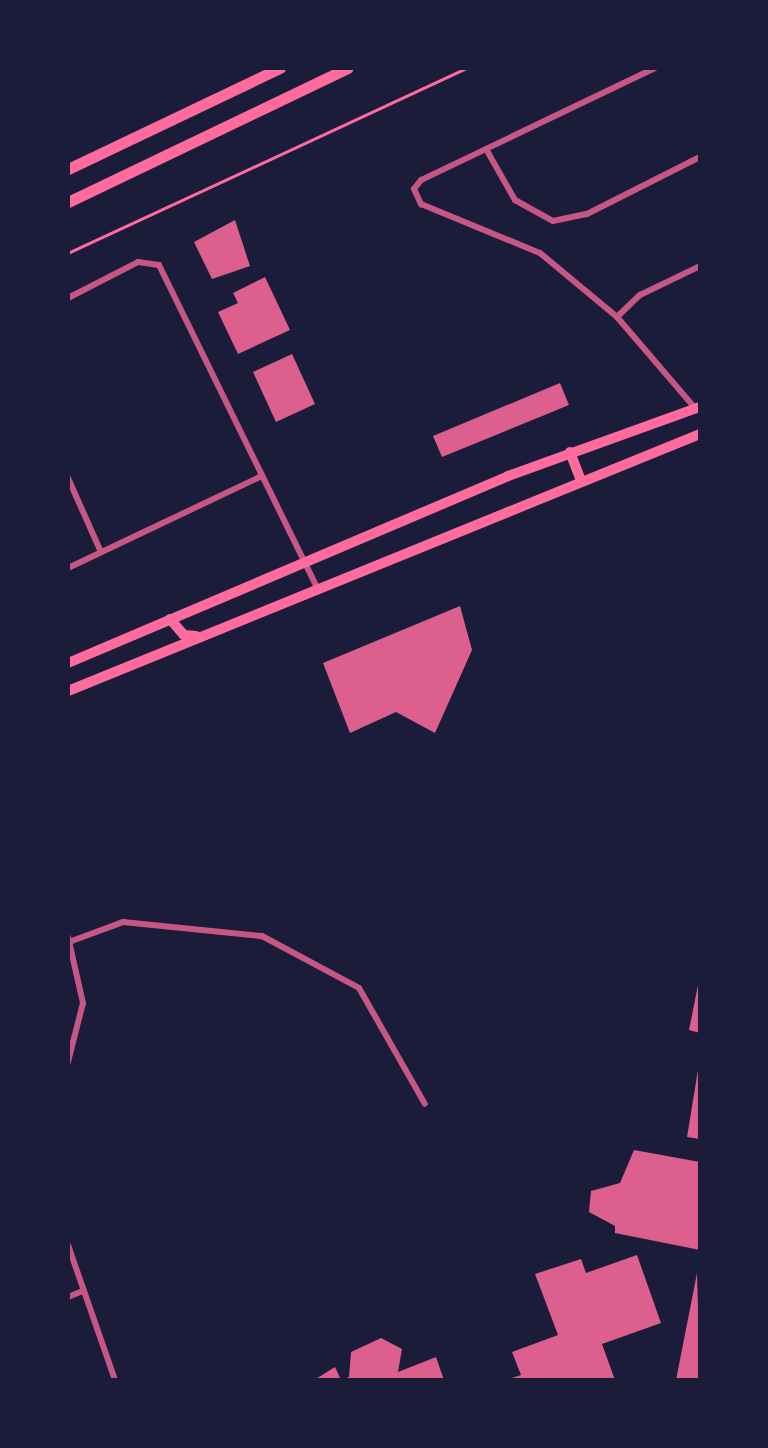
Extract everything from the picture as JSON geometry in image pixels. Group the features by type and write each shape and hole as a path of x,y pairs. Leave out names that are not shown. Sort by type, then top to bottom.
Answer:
{"highway":[{"path":"68,169 280,68"},
{"path":"68,202 348,68"}],"main road":[{"path":"68,663 570,452 698,407"},
{"path":"68,691 580,478 700,434"},
{"path":"570,452 580,478"},
{"path":"170,619 184,635 211,633"}],"street":[{"path":"654,68 415,183 418,200 540,253 617,316 698,407"},
{"path":"486,149 515,200 553,221 588,214 700,156"},
{"path":"68,298 152,262 164,272 318,590"},
{"path":"617,316 651,288 700,266"},
{"path":"68,568 260,477"},
{"path":"68,478 102,552"},
{"path":"68,1062 83,1022 82,984 68,940 122,922 262,936 360,988 425,1104"},
{"path":"68,1245 115,1380"},
{"path":"68,1296 83,1290"}],"path":[{"path":"68,253 466,68"}],"building":[{"path":"235,220 250,266 212,279 194,242"},
{"path":"265,277 290,330 238,354 218,312 238,303 233,293"},
{"path":"292,354 315,404 276,422 253,372"},
{"path":"560,383 569,405 442,457 433,436"},
{"path":"460,606 472,650 435,733 396,712 350,733 323,663"},
{"path":"700,980 700,1033 689,1030"},
{"path":"700,1071 700,1139 687,1137"},
{"path":"634,1150 700,1162 700,1250 615,1233 615,1226 589,1212 591,1191 620,1183"},
{"path":"637,1255 661,1323 602,1344 615,1380 506,1380 521,1375 512,1352 558,1335 535,1274 581,1259 586,1273"},
{"path":"697,1273 700,1380 676,1380"},
{"path":"381,1338 402,1349 398,1372 436,1357 444,1380 341,1380 349,1377 351,1352"},
{"path":"335,1367 341,1380 314,1380"}]}
